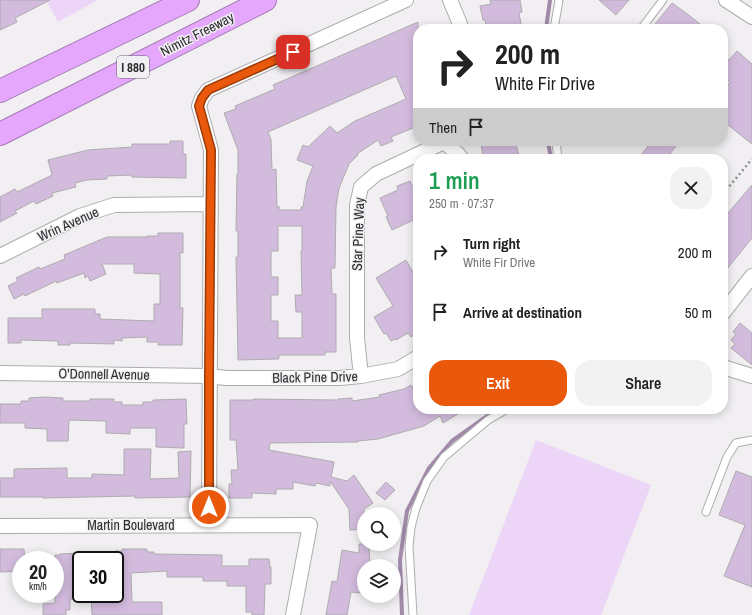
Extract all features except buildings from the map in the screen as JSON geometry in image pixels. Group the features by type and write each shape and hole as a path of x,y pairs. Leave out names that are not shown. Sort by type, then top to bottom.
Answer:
{"highway":[{"name":"I 880","path":"0,90 188,0"},
{"name":"Nimitz Freeway","path":"0,134 265,0"}],"street":[{"path":"209,525 211,150 199,106 202,98 208,90 406,0"},
{"path":"450,0 460,24"},
{"path":"726,0 752,17"},
{"name":"Star Pine Way","path":"417,154 434,146"},
{"path":"449,146 458,154"},
{"name":"Star Pine Way","path":"362,376 357,338 357,205 361,187 376,174 413,156"},
{"name":"Wrin Avenue","path":"0,256 80,216 114,205 210,204"},
{"path":"728,307 752,276"},
{"name":"Black Pine Drive","path":"209,376 226,378 340,378 362,376 398,369 413,360"},
{"path":"728,369 752,376"},
{"name":"O'Donnell Avenue","path":"0,373 209,376"},
{"name":"Martin Boulevard","path":"0,526 310,525 292,615"}],"lane":[{"path":"555,24 559,0"},
{"path":"644,24 663,0"},
{"path":"413,615 409,546 411,527 416,508 427,481 444,457 488,420 498,414"},
{"path":"706,512 727,457 736,444 752,440"}],"path":[{"path":"728,188 752,159"}],"shaded area":[{"path":"46,0 98,0 58,22"},
{"path":"536,440 651,485 601,615 469,615"}],"waterway":[{"path":"547,24 550,0"},
{"path":"549,146 550,154"},
{"path":"402,615 400,560 407,511 429,468 452,441 490,414"}],"route":[{"path":"209,507 211,150 199,106 202,98 208,90 293,52"}]}
